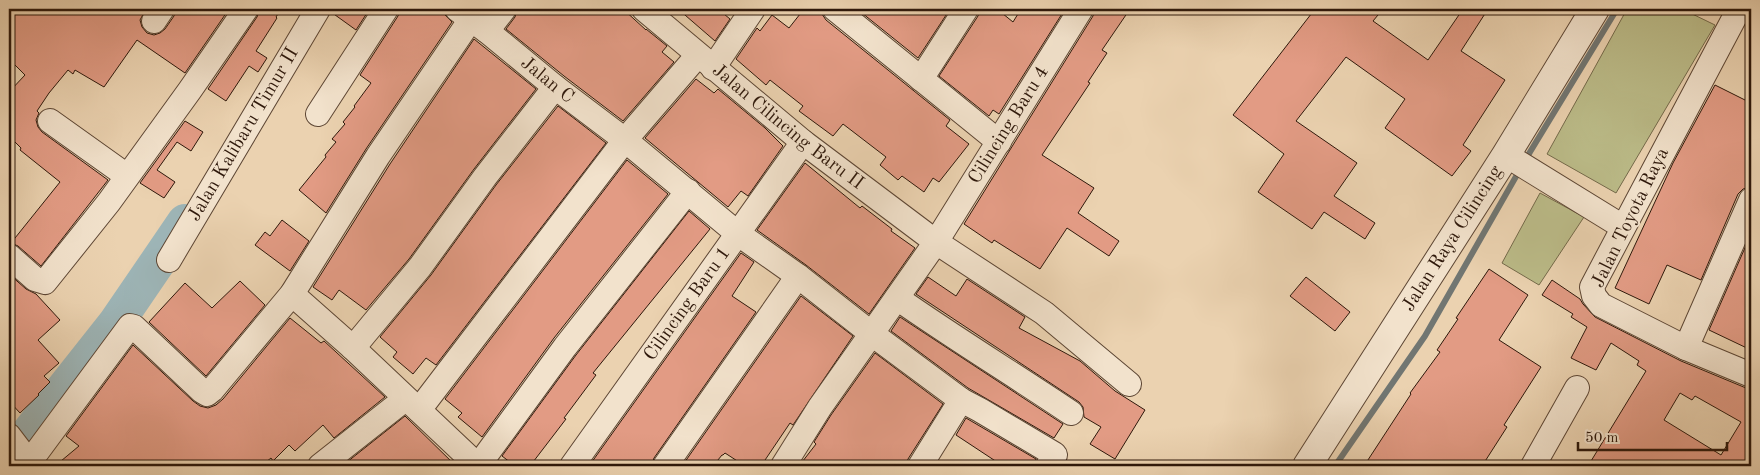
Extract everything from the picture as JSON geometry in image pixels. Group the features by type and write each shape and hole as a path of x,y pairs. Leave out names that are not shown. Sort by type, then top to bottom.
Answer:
{"street":[{"path":"9,256 35,280 45,282 110,202 246,9"},
{"name":"Jalan Kalibaru Timur II","path":"169,260 318,9"},
{"path":"318,114 386,9"},
{"path":"22,455 130,326 134,327 202,391 207,394 212,390 292,294 378,156 472,20 504,9"},
{"name":"Jalan Cilincing Baru II","path":"644,9 803,142 936,242 1044,314 1129,384"},
{"path":"320,466 412,404 625,140 706,61 753,9"},
{"path":"835,9 999,142"},
{"path":"921,79 966,9"},
{"name":"Cilincing Baru 4","path":"783,466 820,407 936,242 1081,9"},
{"name":"Jalan Raya Cilincing","path":"1307,466 1511,159 1595,9"},
{"name":"Jalan Toyota Raya","path":"1739,9 1592,287 1594,296 1601,305 1686,348 1751,375"},
{"name":"Jalan C","path":"472,20 625,140 737,233 798,276 960,400 1054,454 1055,456 1048,466"},
{"path":"353,348 420,266 485,177 555,87"},
{"path":"50,121 127,176"},
{"name":"Cilincing Baru 1","path":"572,466 803,142"},
{"path":"1511,159 1623,227"},
{"path":"292,294 353,348 478,466 565,347 688,191"},
{"path":"1686,348 1751,200"},
{"path":"665,466 798,276"},
{"path":"896,298 947,334 1017,376 1071,413"},
{"path":"1533,466 1577,388"},
{"path":"920,466 960,400"}],"green space":[{"path":"1627,9 1682,9 1715,25 1616,193 1547,154"},
{"path":"1540,193 1584,217 1539,285 1502,263"}],"building":[{"path":"17,9 146,9 140,20 142,27 147,33 154,35 165,29 174,16 176,9 229,9 185,73 137,40 104,87 75,70 73,74 68,70 49,93 37,111 39,113 36,120 38,127 42,132 108,180 41,266 18,246 11,243 60,182 20,150 21,148 9,136 9,92 25,75 9,59 9,19"},
{"path":"260,9 281,9 256,51 267,58 258,72 249,66 226,101 208,89 257,17"},
{"path":"332,9 362,9 367,13 356,30 331,12"},
{"path":"400,9 443,9 445,15 452,22 366,149 326,213 299,190 326,157 325,155 336,142 332,139 345,124 343,122 371,83 360,75 398,16"},
{"path":"517,9 623,9 667,46 662,52 674,62 623,121 506,29 515,17"},
{"path":"678,9 718,9 730,19 715,41"},
{"path":"804,9 822,9 822,14 826,20 950,120 946,126 969,144 939,182 933,178 924,192 902,176 898,180 880,165 886,157 843,124 833,136 799,111 803,106 770,80 766,85 736,59 757,28 760,31 772,15 789,28"},
{"path":"857,9 950,9 918,58"},
{"path":"980,9 997,9 1013,22 1021,9 1065,9 999,114 993,110 989,116 939,76 978,16"},
{"path":"1095,9 1130,9 1102,50 1107,53 1088,82 1090,83 1042,155 1094,188 1078,213 1119,241 1109,256 1067,228 1040,269 994,240 992,243 964,224 1093,16"},
{"path":"1315,9 1383,9 1373,21 1428,60 1463,9 1488,9 1461,51 1505,80 1463,145 1471,151 1452,176 1385,128 1405,99 1346,57 1296,121 1357,163 1334,196 1375,223 1365,239 1324,212 1312,229 1258,192 1284,154 1233,115"},
{"path":"474,39 536,89 474,169 409,259 366,310 339,290 332,300 313,287 390,164"},
{"path":"696,79 714,93 718,89 765,128 783,146 748,196 741,191 728,207 645,138"},
{"path":"1715,85 1751,103 1751,187 1743,189 1738,194 1701,280 1667,265 1649,304 1615,288 1673,163"},
{"path":"558,106 606,143 436,365 426,358 413,374 393,357 397,352 380,337 431,275 496,185"},
{"path":"185,121 203,132 191,151 177,142 157,170 175,182 164,198 140,183"},
{"path":"627,160 668,194 554,338 482,437 458,417 462,413 445,399"},
{"path":"805,163 860,208 862,206 892,229 891,231 915,248 869,314 757,230"},
{"path":"689,211 710,229 593,373 596,375 564,418 566,419 530,466 515,466 502,456 576,355"},
{"path":"282,220 309,241 290,271 255,245 265,232 270,236"},
{"path":"1751,234 1751,350 1709,330"},
{"path":"741,253 754,262 732,296 756,312 654,458 651,466 589,466"},
{"path":"1489,269 1528,295 1499,340 1541,367 1504,425 1507,427 1482,466 1364,466 1410,393 1440,352 1437,350"},
{"path":"9,274 26,289 36,294 60,320 38,340 59,363 44,376 50,382 20,413 9,401"},
{"path":"928,277 956,296 967,279 1025,317 1019,328 1080,361 1115,391 1145,410 1115,459 1090,444 1101,427 1084,417 1083,407 1079,402 916,294"},
{"path":"1306,277 1350,312 1335,331 1290,296"},
{"path":"1552,280 1580,299 1595,317 1681,361 1746,388 1751,388 1751,466 1588,466 1646,371 1637,365 1639,361 1611,343 1596,370 1571,358 1587,327 1571,317 1573,314 1542,295","holes":["1680,393 1692,400 1695,396 1741,422 1721,455 1664,420"]},
{"path":"240,281 265,305 206,376 149,322 185,283 212,308"},
{"path":"801,296 853,336 793,425 790,423 761,466 745,466 725,453 713,466 682,466"},
{"path":"900,317 1063,424 1054,438 968,388 891,331"},
{"path":"290,318 321,343 324,341 385,397 334,438 323,425 295,451 289,445 273,461 271,458 261,466 55,466 79,446 66,436 133,345 193,401 200,406 208,408 216,405 223,399"},
{"path":"875,353 943,404 908,459 906,466 799,466 816,444 814,442 831,415"},
{"path":"405,416 456,466 342,466"},
{"path":"966,418 1036,459 1034,466 1003,466 956,435"}],"waterway":[{"path":"1335,466 1425,336 1530,152 1617,9"},
{"path":"9,458 116,323 185,222"}]}
